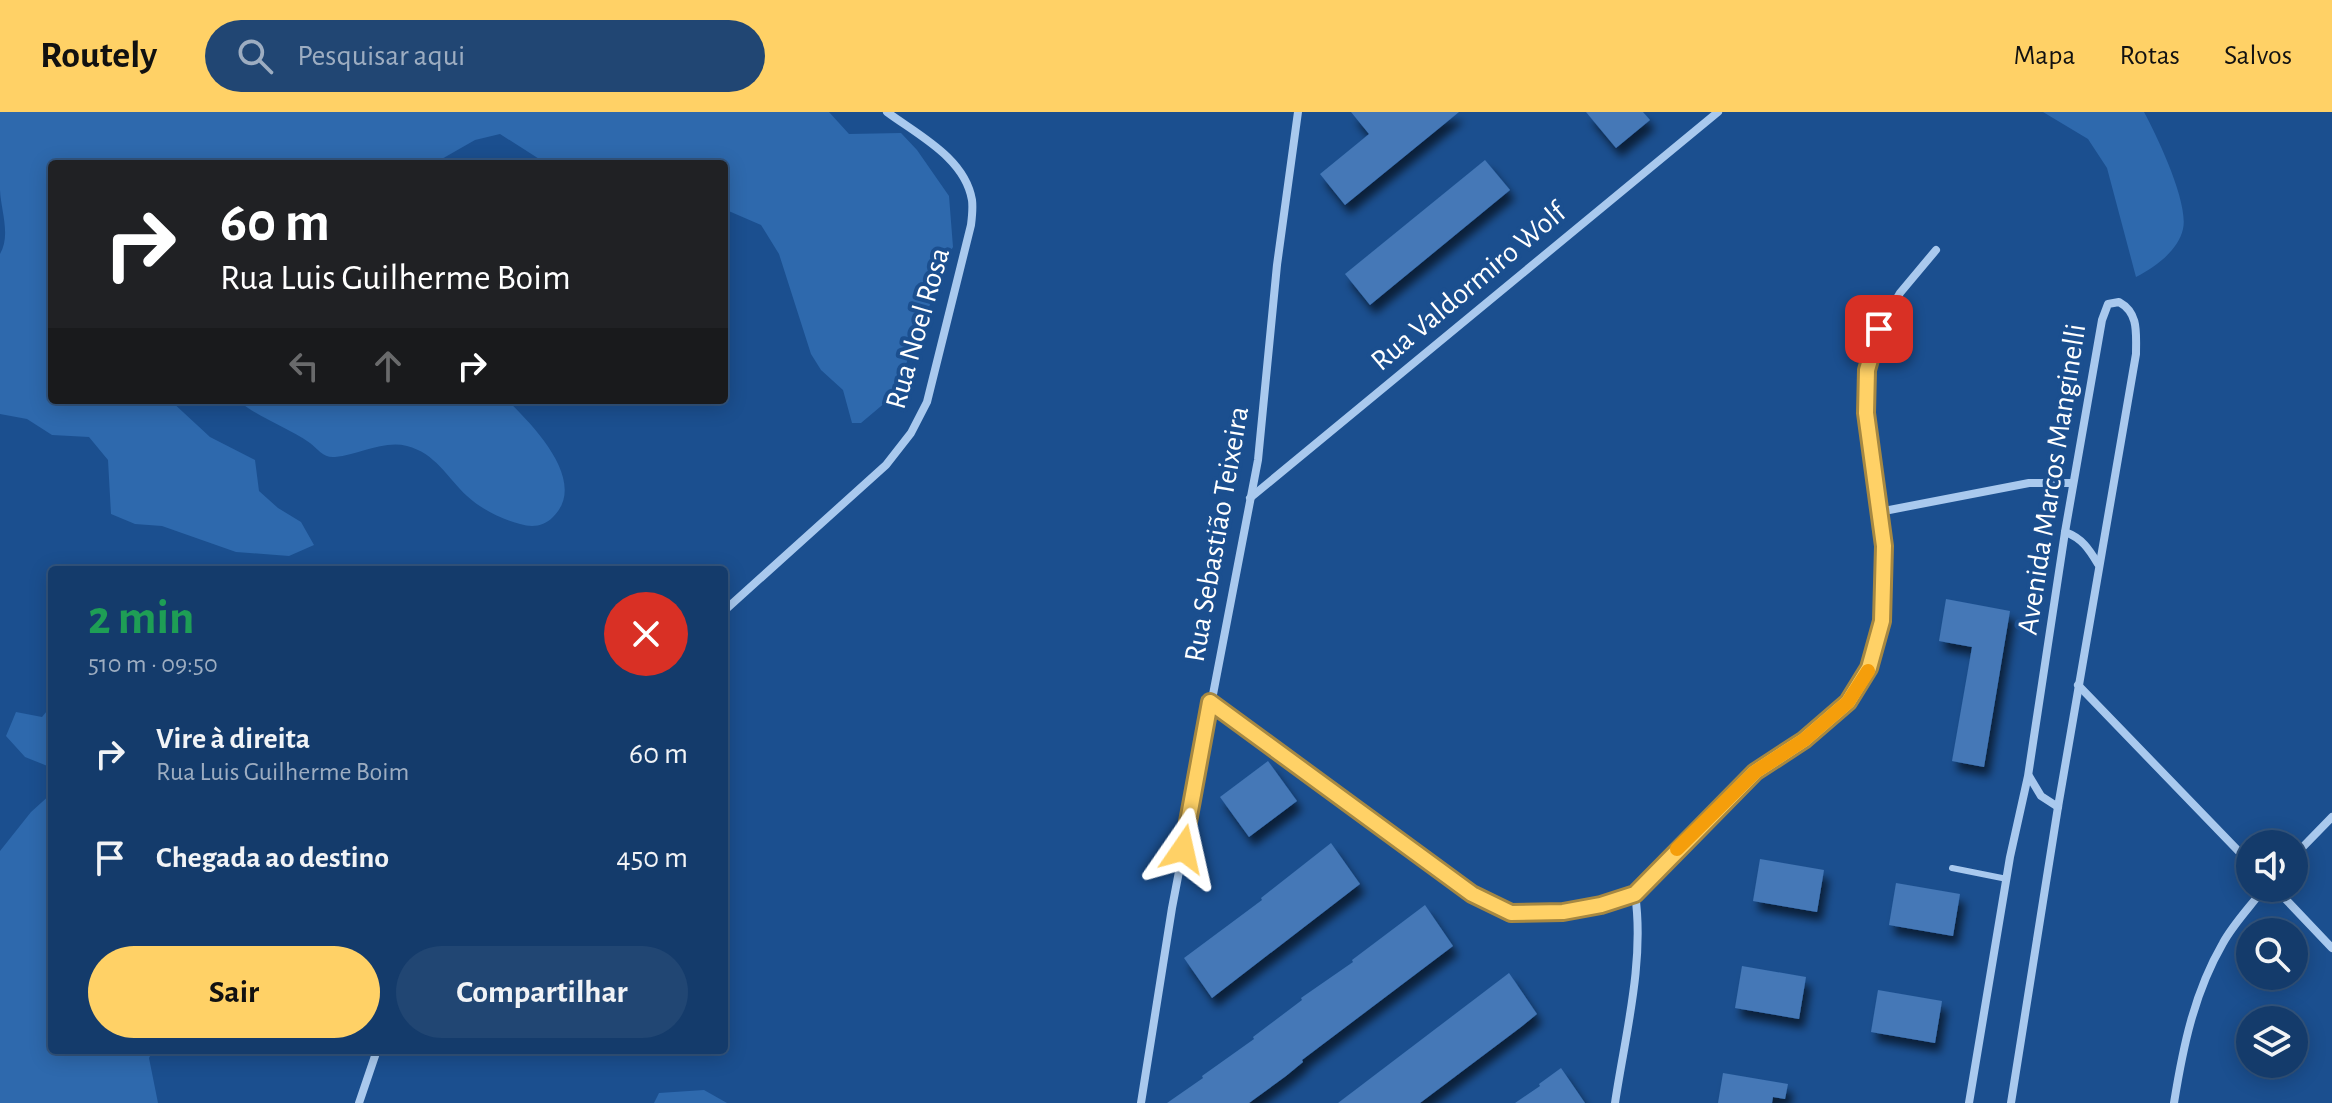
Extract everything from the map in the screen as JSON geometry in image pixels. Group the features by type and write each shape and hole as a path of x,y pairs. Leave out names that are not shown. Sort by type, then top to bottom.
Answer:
{"street":[{"name":"Rua Noel Rosa","path":"728,607 886,465 911,433 927,402 971,225 972,199 961,170 887,112"},
{"name":"Rua Sebastião Teixeira","path":"1141,1103 1172,908 1258,460 1277,265 1298,112"},
{"name":"Rua Valdormiro Wolf","path":"1250,498 1718,112"},
{"path":"1210,702 1472,894 1511,913 1563,912 1601,905 1635,894 1755,772 1804,740 1848,702 1869,668 1882,621 1884,546 1866,413 1867,370 1879,329 1900,293 1936,250"},
{"name":"Avenida Marcos Manginelli","path":"1969,1103 2028,776 2065,532 2104,308 2112,302 2119,302 2131,310 2135,319 2136,354 2098,564 2011,1103"},
{"path":"1879,512 2029,483 2073,483"},
{"path":"2065,532 2085,544 2098,564"},
{"path":"2078,685 2236,849"},
{"path":"2028,776 2041,796 2058,807"},
{"path":"2308,842 2332,817"},
{"path":"1615,1103 1638,950 1640,923 1635,894"},
{"path":"2174,1103 2184,1042 2199,992 2223,941 2253,902"},
{"path":"2288,902 2332,948"},
{"path":"359,1103 376,1054"}],"lane":[{"path":"1952,868 2007,879"}],"shaded area":[{"path":"0,112 829,112 849,134 901,133 917,150 949,196 953,247 939,271 933,297 893,396 861,423 852,423 843,390 821,370 811,354 779,254 761,225 728,211 728,160 541,160 500,134 475,140 440,160 48,160 48,404 174,404 210,437 255,460 259,491 301,522 314,545 289,556 236,552 162,526 135,524 111,514 108,460 89,437 52,435 27,419 0,414 0,254 5,231 0,190"},
{"path":"2043,112 2144,112 2171,170 2184,217 2176,245 2157,264 2136,277 2107,168 2088,139"},
{"path":"243,404 511,404 553,455 565,487 562,503 553,517 542,524 529,526 513,522 473,501 440,466 417,449 389,445 344,456 327,456 301,437"},
{"path":"48,710 48,766 25,757 6,736 16,712 42,717"},
{"path":"48,797 48,1054 151,1054 149,1058 158,1103 0,1103 0,851 31,812"},
{"path":"704,1090 727,1103 654,1103 659,1093"}],"building":[{"path":"1351,112 1459,112 1345,205 1320,174 1369,134"},
{"path":"1586,112 1643,112 1650,120 1616,148"},
{"path":"1485,160 1510,190 1370,305 1345,274"},
{"path":"1946,599 2010,611 1984,767 1952,761 1972,647 1939,641"},
{"path":"1268,761 1297,801 1249,837 1220,797"},
{"path":"1331,843 1360,884 1212,998 1184,958"},
{"path":"1760,859 1824,870 1817,912 1753,901"},
{"path":"1896,883 1960,894 1953,936 1889,925"},
{"path":"1425,905 1453,946 1302,1060 1286,1076 1249,1103 1167,1103 1254,1039 1301,998"},
{"path":"1742,966 1806,977 1799,1019 1735,1008"},
{"path":"1509,973 1537,1014 1521,1027 1420,1103 1338,1103"},
{"path":"1878,990 1942,1001 1935,1043 1871,1032"},
{"path":"1561,1068 1585,1103 1515,1103 1540,1086"},
{"path":"1723,1073 1788,1084 1785,1099 1773,1097 1772,1103 1718,1103"}],"slow traffic":[{"path":"1677,849 1755,772 1804,740 1848,702 1868,671"}],"route":[{"path":"1183,849 1210,702 1472,894 1511,913 1563,912 1601,905 1635,894 1720,804 1755,772 1804,740 1848,702 1869,668 1882,621 1884,546 1866,413 1867,370 1879,329"}]}
